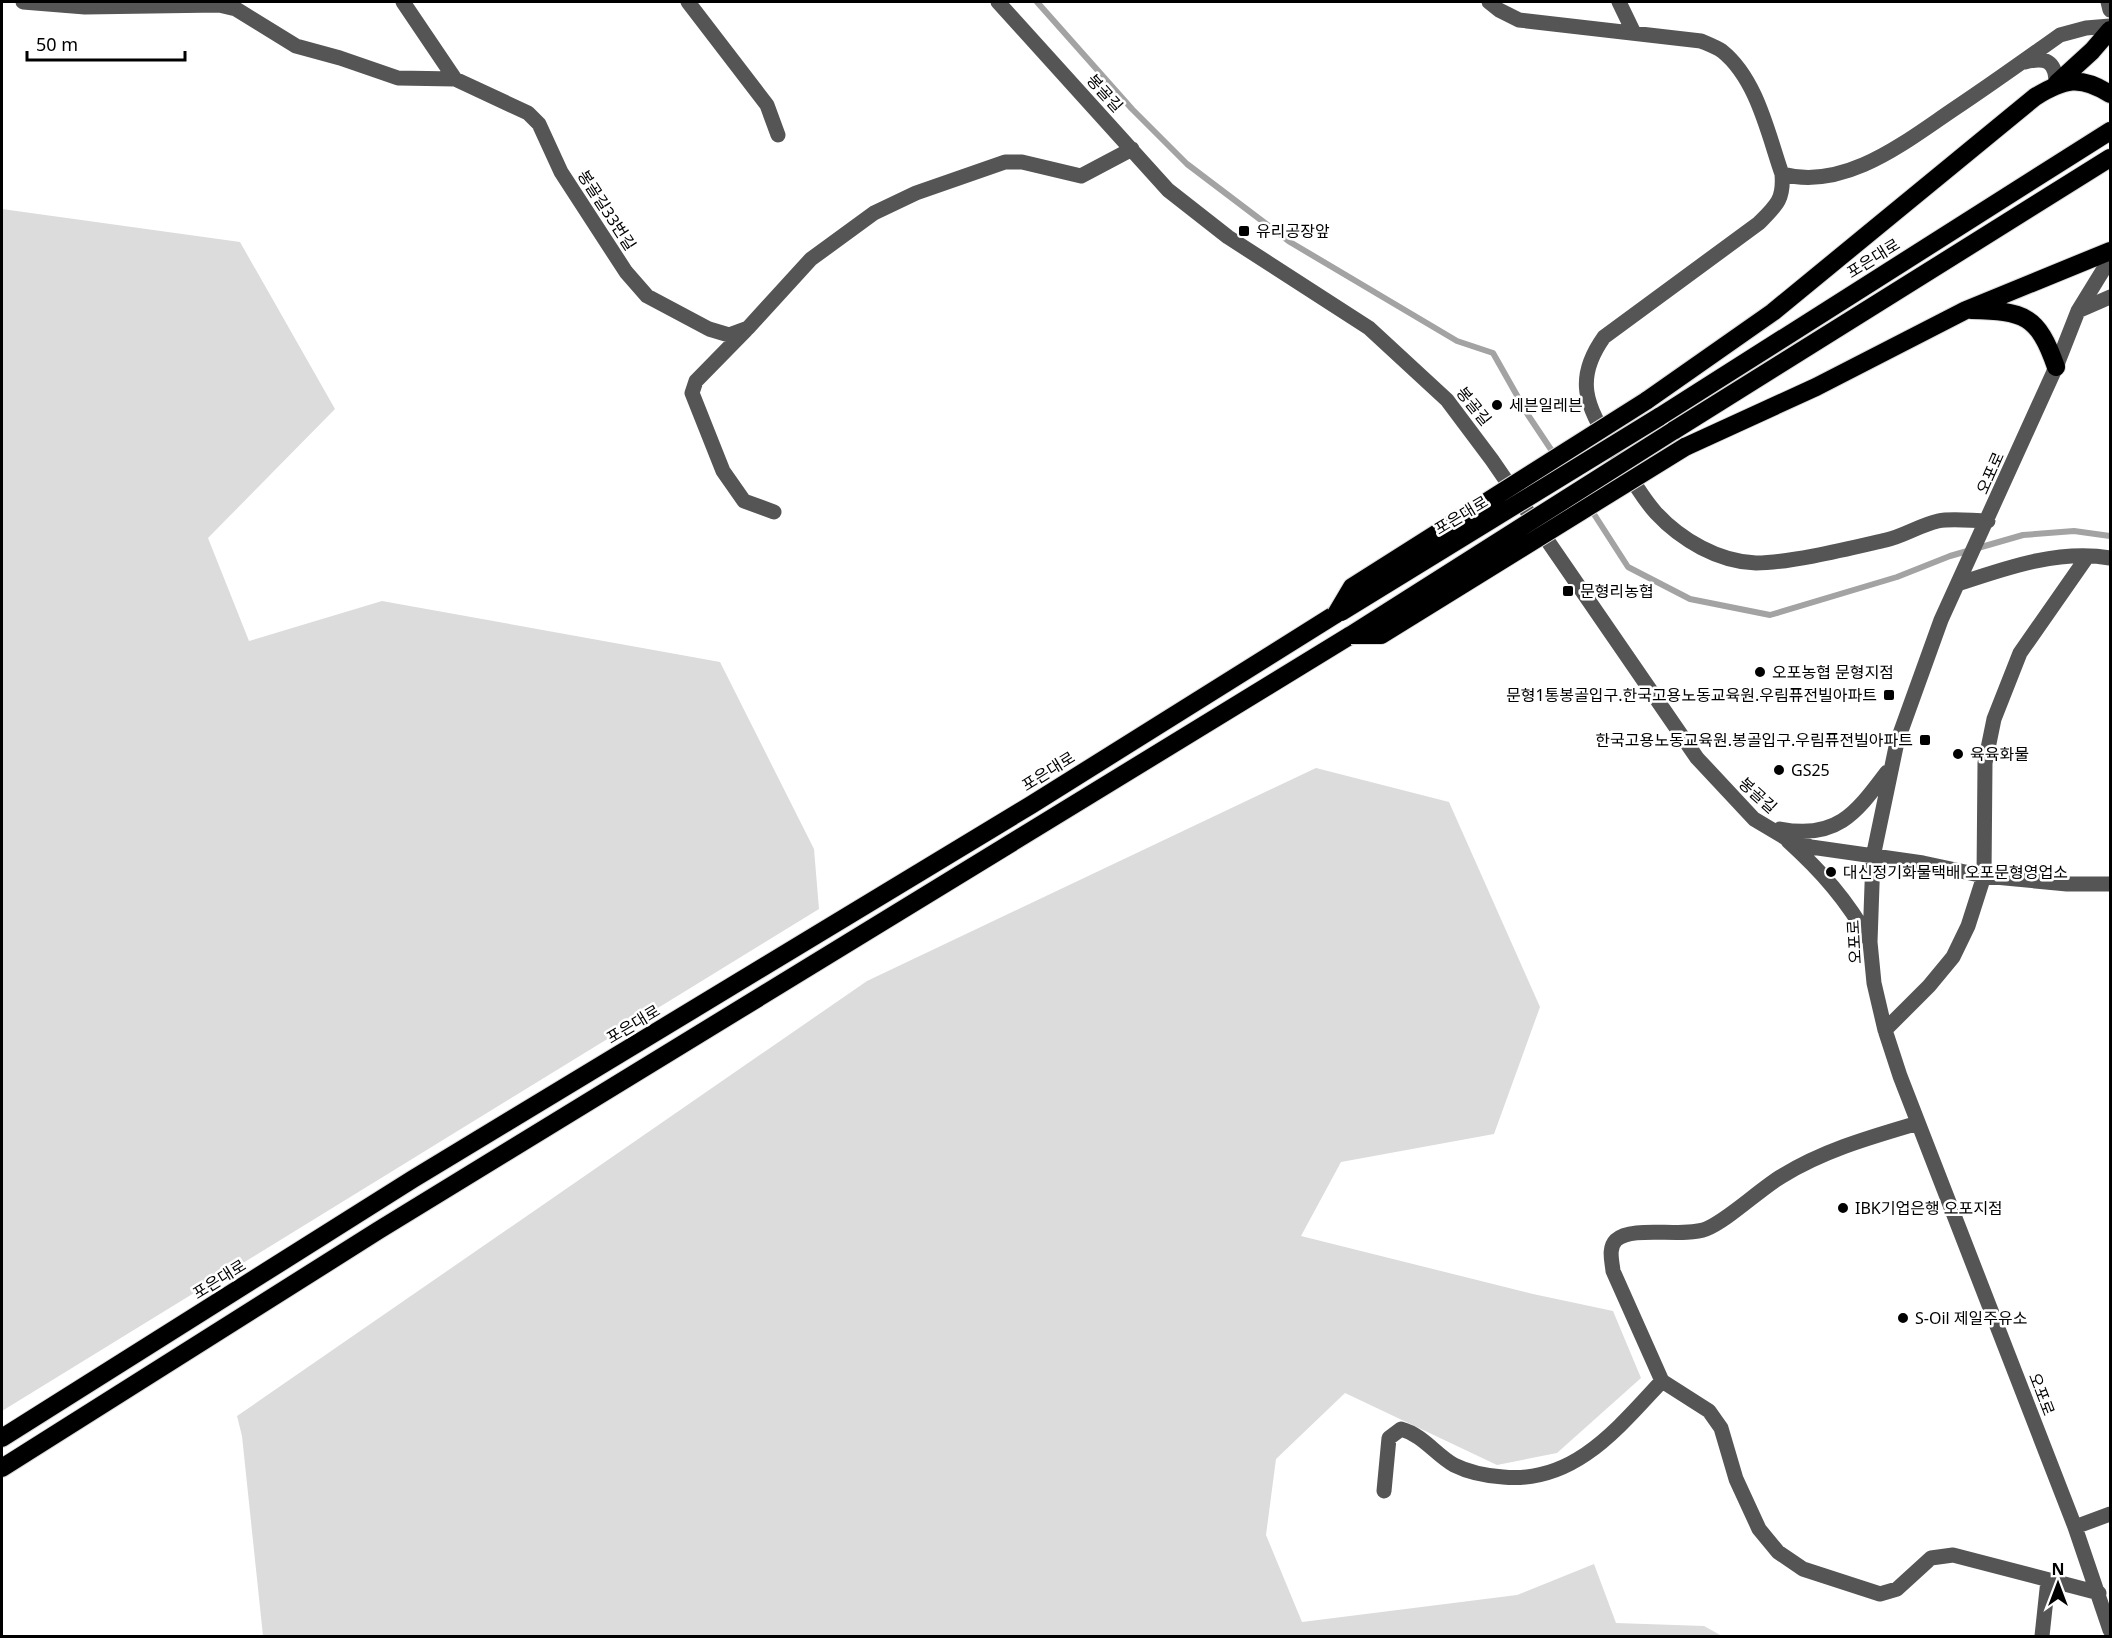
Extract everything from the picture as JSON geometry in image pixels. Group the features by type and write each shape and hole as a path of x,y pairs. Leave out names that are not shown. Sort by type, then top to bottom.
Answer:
{"highway":[{"path":"1336,614 1352,588 1646,401 1773,312 2035,97 2056,84 2092,51 2110,28"},
{"path":"2056,84 2077,80 2096,85 2110,94"},
{"name":"포은대로","path":"2,1438 413,1179 1031,805 1336,614 1659,417 2110,131"},
{"path":"2,1468 379,1230 1351,635 2110,158"},
{"path":"1351,635 1381,635 1685,447 1816,387 1966,310 2110,251"},
{"path":"1966,310 2004,311 2023,317 2042,332 2056,367"}],"street":[{"name":"봉골길33번길","path":"23,2 85,7 219,5 236,9 296,46 398,78 455,79 528,113 539,124 561,172 626,272 647,296 709,329 729,335 748,328"},
{"path":"402,2 455,79"},
{"path":"688,2 767,105 778,135"},
{"name":"봉골길","path":"998,2 1168,190 1198,215 1369,328 1447,400 1492,460 1697,758 1735,801 1765,826 1784,837 1811,847 1923,863 1984,876 2067,884 2110,884"},
{"path":"1490,2 1519,20 1701,40 1722,51 1739,69 1751,89 1782,174 1784,193 1760,223 1604,337 1593,352 1587,367 1585,388 1593,415 1655,512 1676,532 1724,557 1756,563 1889,539 1939,520 1985,527"},
{"path":"1619,2 1634,33"},
{"path":"2108,2 2110,10"},
{"path":"1782,174 1799,178 1823,177 1867,162 1893,150 2060,35 2086,28 2110,28"},
{"path":"2022,62 2040,58 2050,63 2056,73 2056,84"},
{"path":"774,512 744,501 723,471 692,393 696,381 811,259 874,213 916,193 1005,162 1022,162 1066,175 1082,176 1132,149"},
{"name":"오포로","path":"2110,259 2078,311 2056,367 1916,683 1890,769 1873,857 1870,942 1874,983 1885,1030 1918,1123 2075,1527 2110,1629"},
{"path":"2078,311 2110,297"},
{"path":"1885,1030 1929,986 1953,957 1968,926 1984,876 1985,763 1994,719 2020,653 2088,557"},
{"path":"1958,584 2023,563 2088,557 2110,558"},
{"path":"1765,826 1791,831 1810,831 1828,829 1845,822 1858,810 1890,769"},
{"path":"1784,837 1829,880 1855,915 1870,942"},
{"path":"1918,1123 1847,1144 1783,1175 1707,1228 1685,1233 1626,1234 1614,1241 1610,1252 1613,1271 1662,1381 1709,1411 1721,1428 1736,1479 1759,1529 1778,1552 1803,1569 1880,1594 1898,1589 1931,1557 1953,1555 2099,1593"},
{"path":"1384,1491 1389,1438 1401,1429 1412,1432 1455,1465 1489,1476 1523,1479 1550,1474 1578,1461 1613,1434 1662,1381"},
{"path":"2075,1527 2110,1514"},
{"path":"2042,1636 2048,1580"}],"shaded area":[{"path":"2,209 240,242 335,409 208,538 249,641 382,601 720,662 814,849 819,909 2,1411"},
{"path":"1316,768 1449,802 1540,1007 1494,1134 1341,1162 1301,1236 1533,1294 1613,1311 1641,1378 1557,1453 1497,1465 1345,1393 1276,1459 1266,1535 1302,1622 1517,1595 1594,1564 1616,1623 1704,1626 1722,1636 263,1636 242,1436 237,1416 867,981"}],"waterway":[{"path":"1037,2 1132,109 1187,164 1290,242 1457,341 1493,353 1528,415 1556,457"},
{"path":"1590,508 1628,567 1690,599 1770,615 1897,577 1950,556 2023,535 2074,531 2110,536"}],"place":[{"name":"유리공장앞","path":"1244,231"},
{"name":"세븐일레븐","path":"1497,405"},
{"name":"문형리농협","path":"1568,591"},
{"name":"오포농협 문형지점","path":"1760,672"},
{"name":"문형1통봉골입구.한국고용노동교육원.우림퓨전빌아파트","path":"1889,695"},
{"name":"한국고용노동교육원.봉골입구.우림퓨전빌아파트","path":"1925,740"},
{"name":"육육화물","path":"1958,754"},
{"name":"GS25","path":"1779,770"},
{"name":"대신정기화물택배 오포문형영업소","path":"1831,872"},
{"name":"IBK기업은행 오포지점","path":"1843,1208"},
{"name":"S-Oil 제일주유소","path":"1903,1318"}]}
